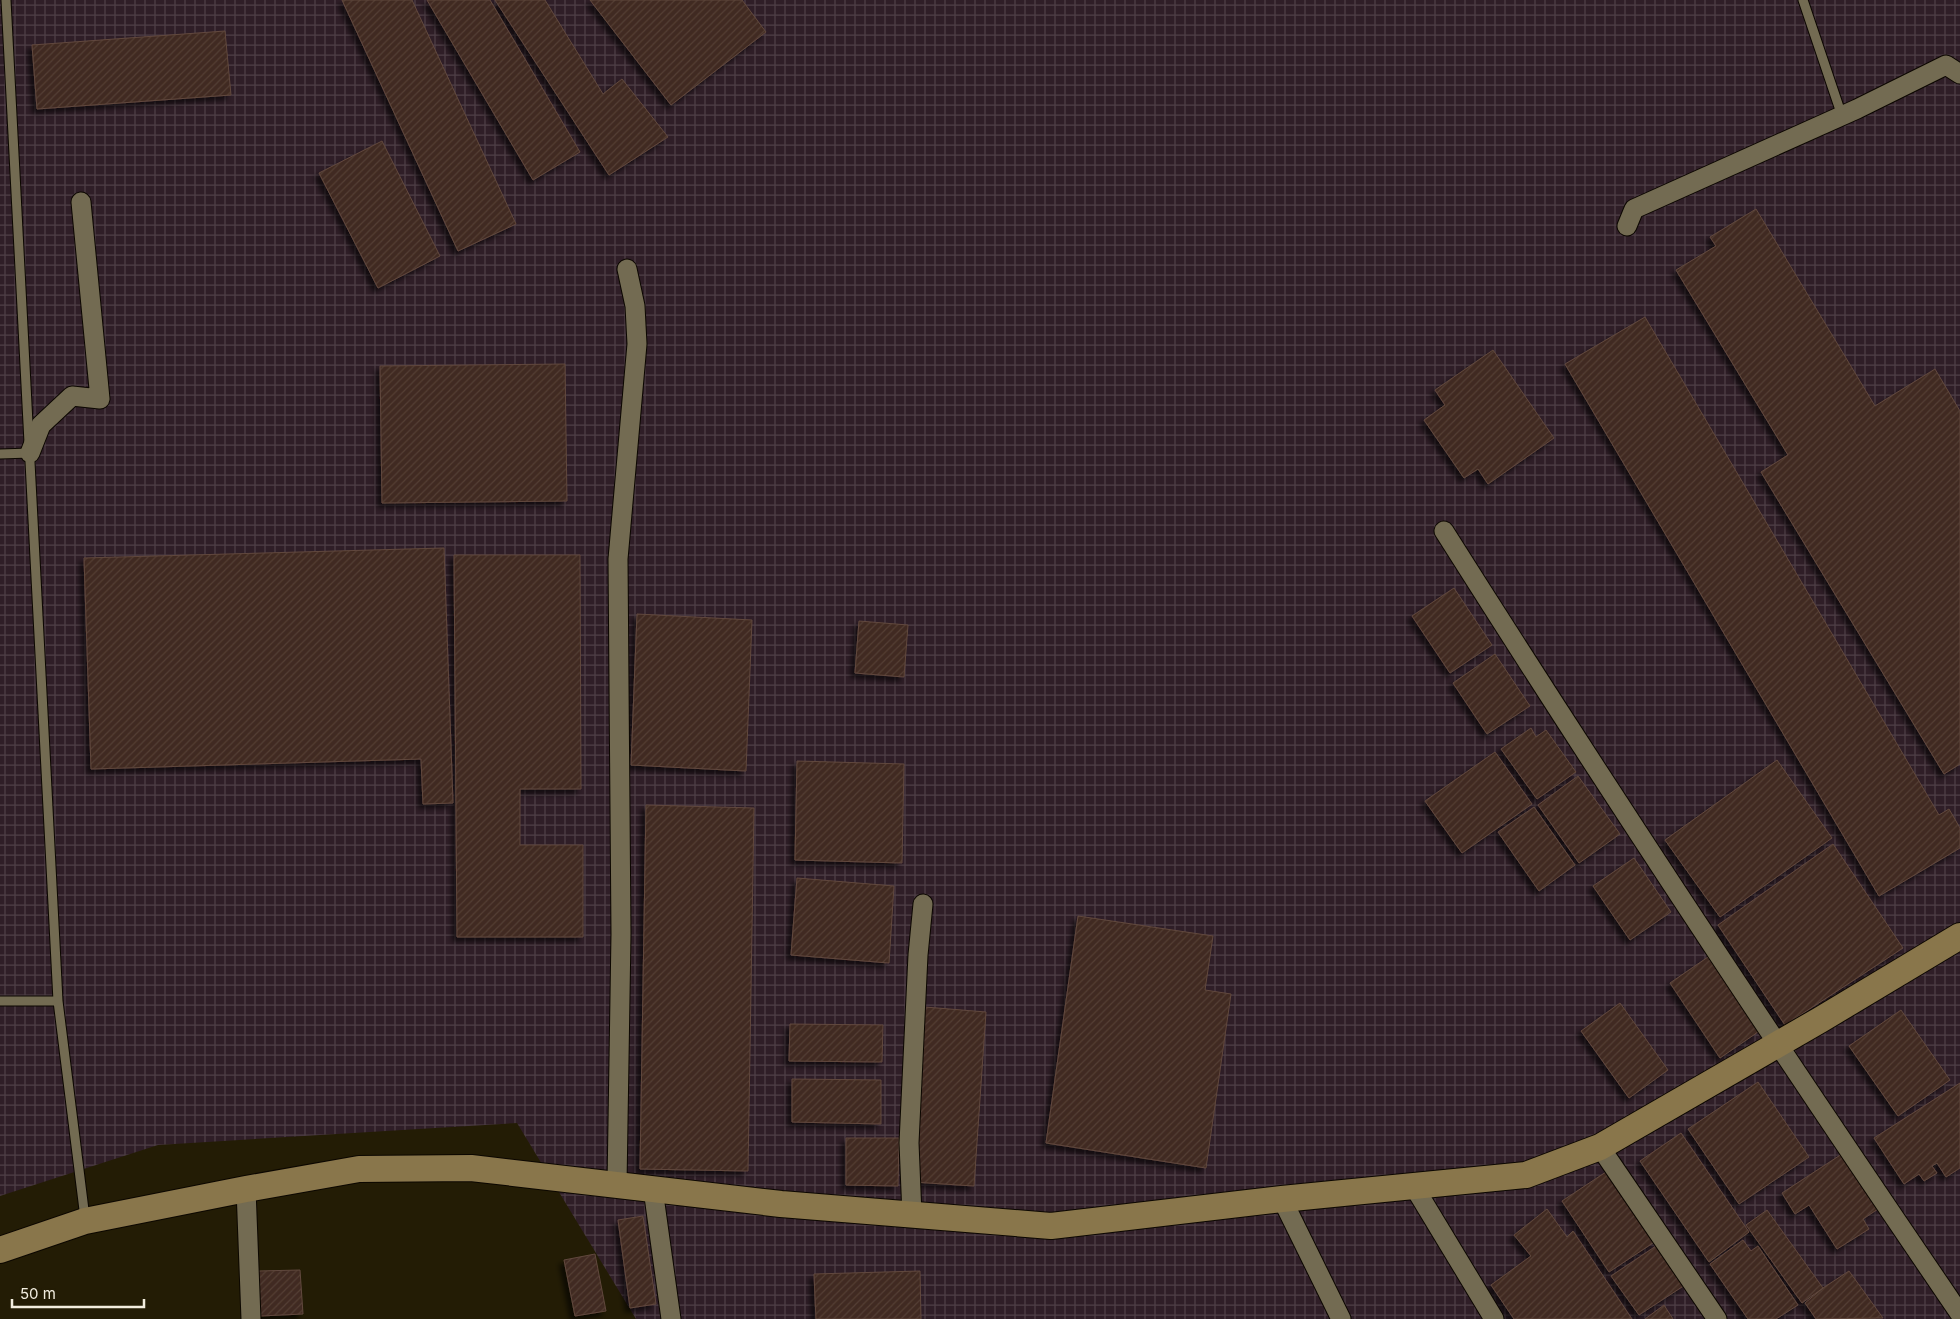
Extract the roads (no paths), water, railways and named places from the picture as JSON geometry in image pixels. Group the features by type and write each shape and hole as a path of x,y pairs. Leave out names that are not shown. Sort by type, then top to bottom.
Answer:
{"street":[{"path":"1627,226 1634,210 1842,116 1946,65 1960,74"},
{"path":"30,453 41,425 72,396 100,399 81,202"},
{"path":"617,1185 620,934 618,558 637,344 635,306 627,269"},
{"path":"1444,531 1516,645 1778,1044 1960,1314"},
{"path":"912,1215 909,1143 918,955 923,904"},
{"path":"0,1250 85,1220 359,1169 471,1168 781,1204 1050,1226 1282,1199 1526,1175 1600,1147 1960,936"},
{"path":"1600,1147 1717,1319"},
{"path":"1413,1185 1494,1319"},
{"path":"246,1189 251,1319"},
{"path":"652,1189 671,1319"},
{"path":"1282,1199 1341,1319"}],"lane":[{"path":"6,0 5,58 30,453 58,1001 85,1220"},
{"path":"1803,0 1842,116"},
{"path":"0,454 30,453"},
{"path":"0,1001 58,1001"}]}
